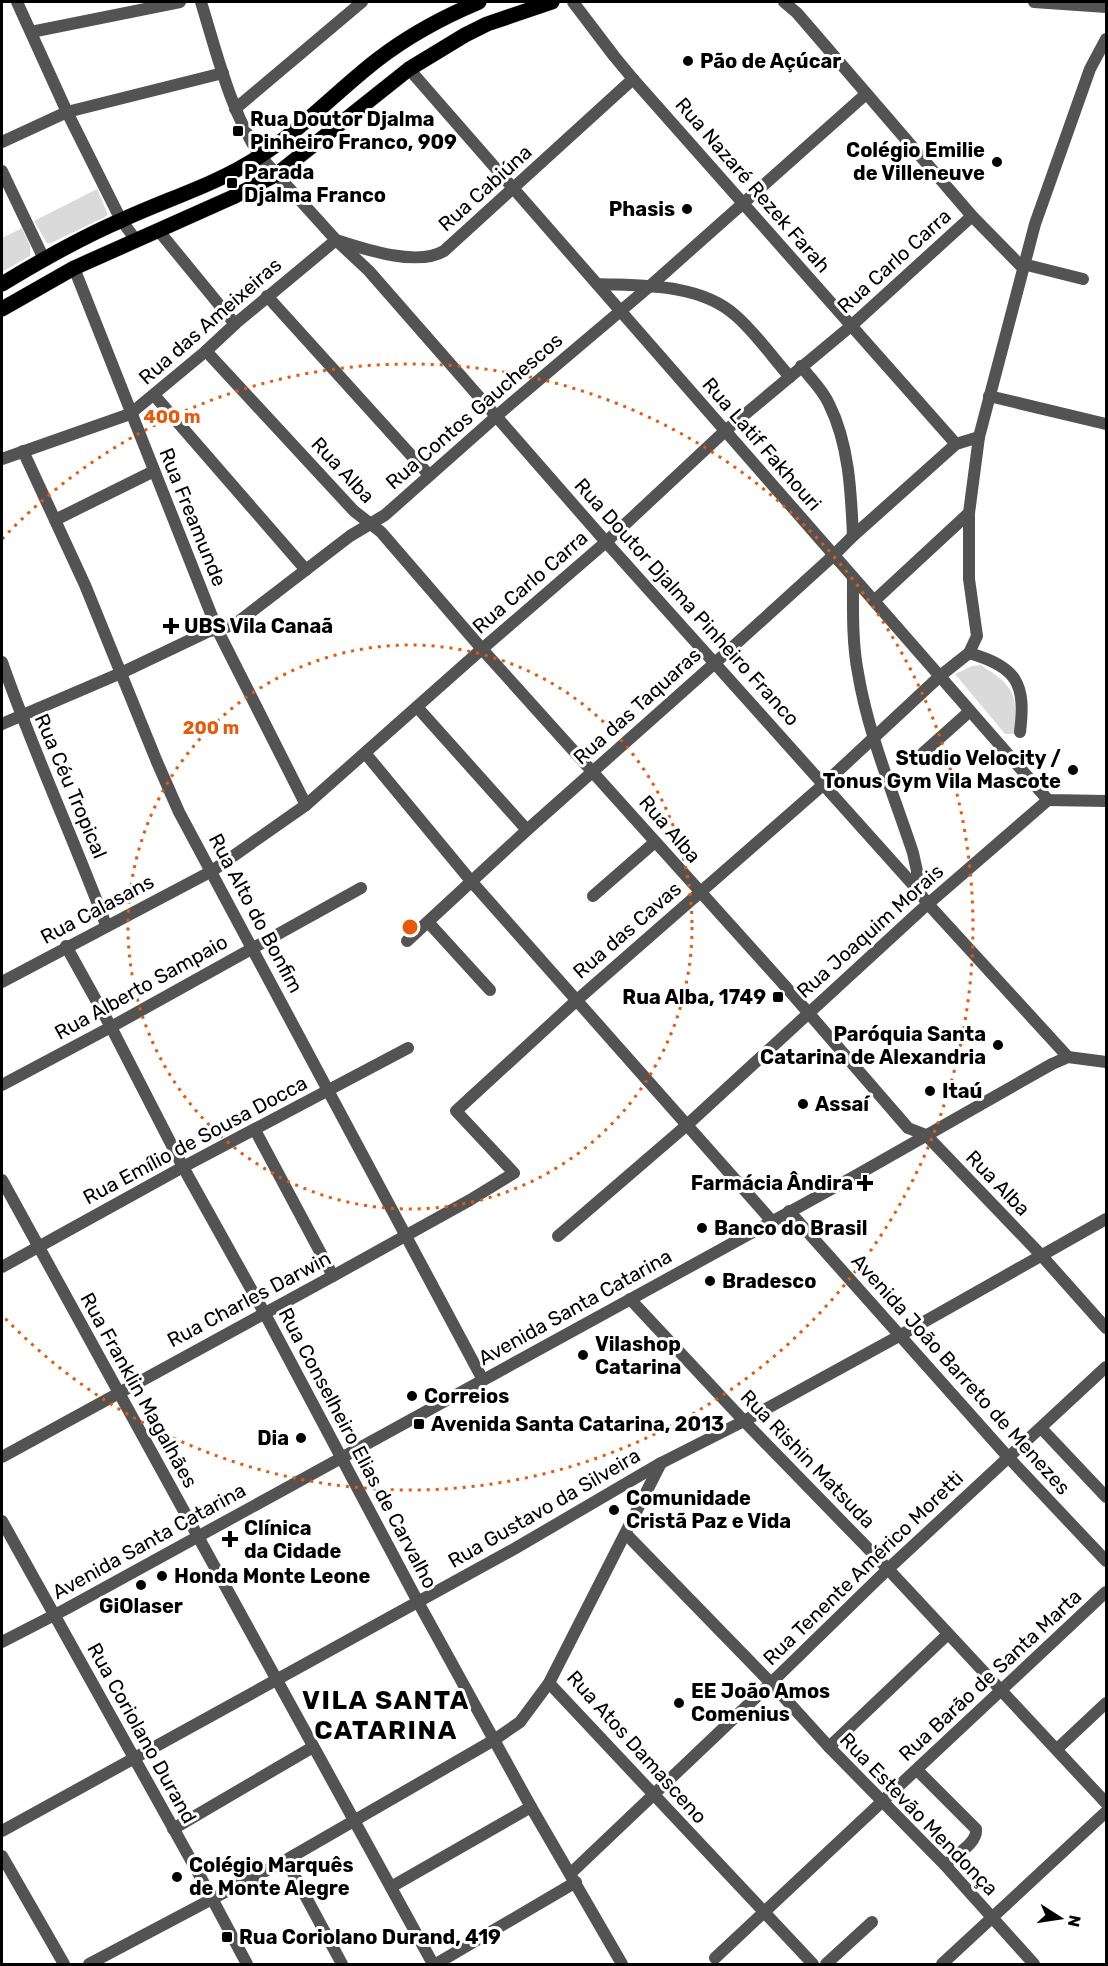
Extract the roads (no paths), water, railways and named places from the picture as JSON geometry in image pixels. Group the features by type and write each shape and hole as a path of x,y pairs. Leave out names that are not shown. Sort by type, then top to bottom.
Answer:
{"main road":[{"path":"2,284 44,259 121,220 210,184 260,156 378,59 450,14 479,2"},
{"path":"2,309 74,268 234,197 277,174 409,69 487,24 552,2"}],"street":[{"path":"16,2 121,220 136,240"},
{"path":"31,32 180,2"},
{"path":"201,2 235,109 260,156"},
{"path":"235,109 362,2"},
{"name":"Rua Nazaré Rezek Farah","path":"573,2 633,79 956,444"},
{"path":"784,2 795,7 866,94 972,216 1022,265 1083,279"},
{"path":"1034,2 1107,7"},
{"path":"1020,732 1022,699 1017,682 1002,665 969,653 977,636 977,627 969,579 969,513 979,438 1022,265 1086,79 1107,39"},
{"name":"Rua Latif Fakhouri","path":"409,69 1048,800"},
{"path":"2,142 67,112 223,73"},
{"name":"Rua Cabiúna","path":"336,240 367,250 417,258 436,256 514,189 633,79"},
{"name":"Rua Contos Gauchescos","path":"2,724 217,629 234,625 350,536 385,515 650,286 866,94"},
{"name":"Rua Doutor Djalma Pinheiro Franco","path":"260,156 336,240 369,271 606,542 716,662 928,904 1068,1057"},
{"path":"2,171 44,259"},
{"name":"Rua Carlo Carra","path":"212,871 306,806 606,542 725,431 851,326 972,216"},
{"path":"158,230 235,324"},
{"name":"Rua das Ameixeiras","path":"2,459 130,414 336,240"},
{"name":"Rua Freamunde","path":"74,268 217,629 306,806"},
{"path":"597,284 650,286 686,293 721,304 736,315 790,377"},
{"path":"267,296 429,475"},
{"name":"Rua Alba","path":"206,351 354,511 369,525 381,532 482,649 786,987 908,1128 926,1135 1107,1328"},
{"path":"801,366 828,402 838,427 847,458 853,536"},
{"path":"154,395 306,570"},
{"path":"989,396 1107,424"},
{"name":"Rua das Taquaras","path":"406,941 526,830 716,662 956,444 979,438"},
{"name":"Rua Alto do Bonfim","path":"23,451 95,606 179,812 483,1380"},
{"path":"55,520 154,471"},
{"path":"874,602 969,513"},
{"path":"853,577 853,619 863,700 913,854 917,871 916,888"},
{"name":"Rua das Cavas","path":"513,1173 456,1111 577,1000 824,784 940,676 969,653"},
{"name":"Rua Céu Tropical","path":"2,662 20,715 79,854 106,925"},
{"path":"417,707 526,830"},
{"path":"922,753 970,711"},
{"path":"365,753 471,880 771,1220"},
{"path":"1048,800 1107,801"},
{"name":"Rua Joaquim Morais","path":"558,1236 687,1125 928,904 1048,800"},
{"path":"592,896 655,842"},
{"name":"Rua Calasans","path":"2,982 66,946 212,871"},
{"name":"Rua Alberto Sampaio","path":"2,1085 361,888"},
{"path":"428,922 490,990"},
{"name":"Rua Conselheiro Elias de Carvalho","path":"66,946 418,1602 531,1807 622,1965"},
{"name":"Rua Emílio de Sousa Docca","path":"2,1267 183,1167 408,1048"},
{"path":"1068,1057 1107,1062"},
{"name":"Avenida Santa Catarina","path":"2,1642 1068,1057"},
{"path":"255,1130 333,1276"},
{"name":"Rua Charles Darwin","path":"2,1457 265,1314 470,1200 513,1173"},
{"name":"Rua Franklin Magalhães","path":"2,1180 313,1748 435,1965"},
{"name":"Avenida João Barreto de Menezes","path":"789,1211 1008,1457 1107,1561"},
{"name":"Rua Gustavo da Silveira","path":"2,1831 514,1549 661,1463 744,1421 1107,1219"},
{"name":"Rua Rishin Matsuda","path":"630,1299 1107,1803"},
{"name":"Rua Tenente Américo Moretti","path":"435,1965 573,1878 653,1794 888,1569 1107,1367"},
{"path":"1041,1428 1107,1497"},
{"name":"Rua Atos Damasceno","path":"661,1463 549,1683 813,1965"},
{"name":"Rua Coriolano Durand","path":"2,1521 247,1965"},
{"name":"Rua Estevão Mendonça","path":"626,1534 945,1865 1034,1965"},
{"name":"Rua Barão de Santa Marta","path":"715,1958 918,1771 1107,1592"},
{"path":"829,1747 948,1634"},
{"path":"89,1965 286,1860 495,1740 520,1722 549,1683"},
{"path":"1057,1749 1107,1703"},
{"path":"173,1829 313,1748"},
{"path":"918,1771 976,1829 974,1840 945,1865"},
{"path":"391,1887 531,1807"},
{"path":"942,1965 1107,1812"},
{"path":"2,1856 64,1965"},
{"path":"286,1860 342,1965"},
{"path":"826,1965 872,1922"}],"place":[{"name":"Pão de Açúcar","path":"688,61"},
{"name":"Rua Doutor Djalma Pinheiro Franco, 909","path":"238,131"},
{"name":"Colégio Emilie de Villeneuve","path":"997,162"},
{"name":"Parada Djalma Franco","path":"232,183"},
{"name":"Phasis","path":"687,209"},
{"name":"UBS Vila Canaã","path":"171,626"},
{"name":"Studio Velocity / Tonus Gym Vila Mascote","path":"1073,770"},
{"name":"Rua Alba, 1749","path":"778,997"},
{"name":"Paróquia Santa Catarina de Alexandria","path":"998,1045"},
{"name":"Itaú","path":"930,1091"},
{"name":"Assaí","path":"803,1104"},
{"name":"Farmácia Ândira","path":"865,1183"},
{"name":"Banco do Brasil","path":"702,1228"},
{"name":"Bradesco","path":"710,1281"},
{"name":"Vilashop Catarina","path":"583,1355"},
{"name":"Correios","path":"412,1396"},
{"name":"Avenida Santa Catarina, 2013","path":"419,1424"},
{"name":"Dia","path":"301,1438"},
{"name":"Comunidade Cristã Paz e Vida","path":"614,1510"},
{"name":"Clínica da Cidade","path":"230,1539"},
{"name":"Honda Monte Leone","path":"162,1576"},
{"name":"GiOlaser","path":"141,1585"},
{"name":"EE João Amos Comenius","path":"679,1703"},
{"name":"Colégio Marquês de Monte Alegre","path":"177,1877"},
{"name":"Rua Coriolano Durand, 419","path":"227,1937"}],"district":[{"name":"VILA SANTA CATARINA","path":"386,1714"}]}
